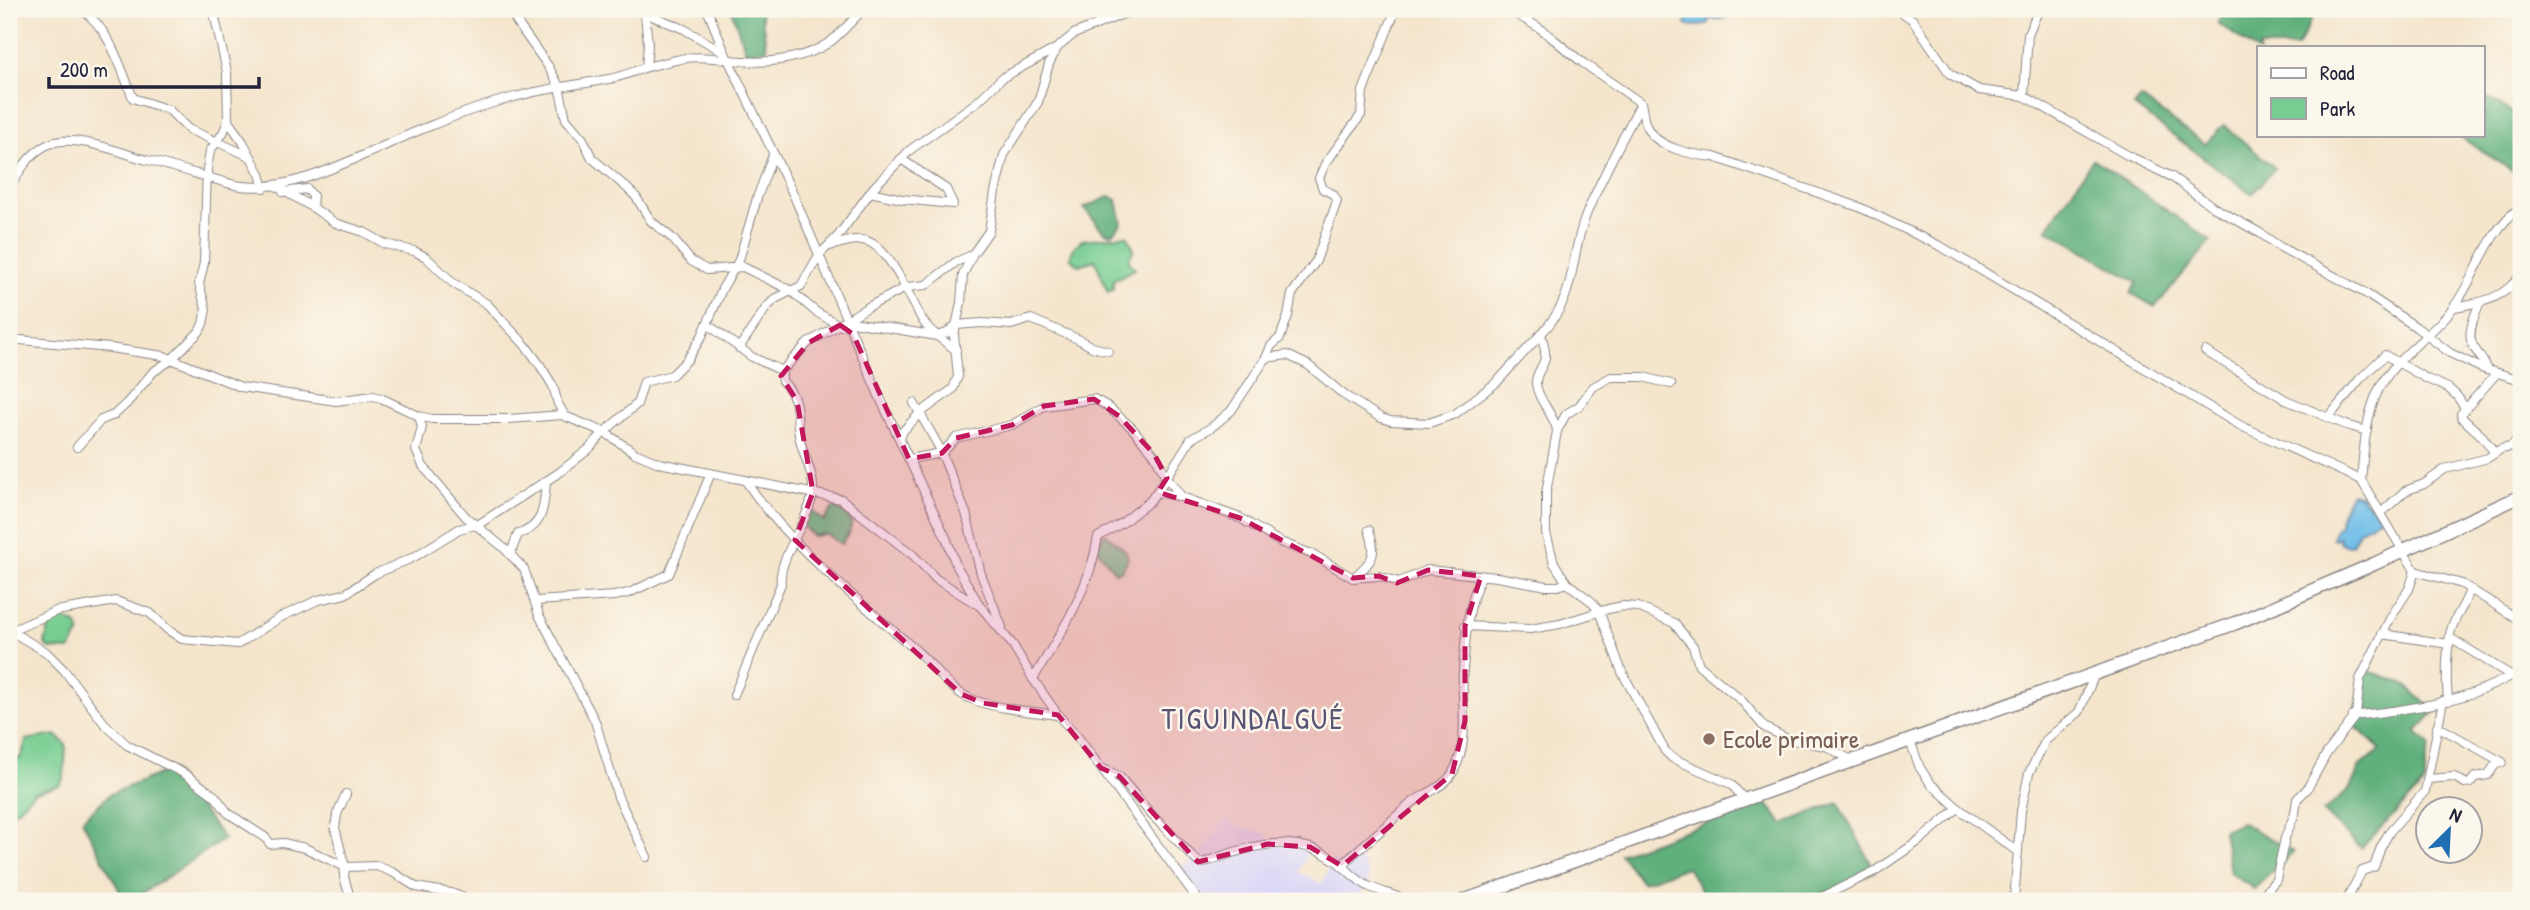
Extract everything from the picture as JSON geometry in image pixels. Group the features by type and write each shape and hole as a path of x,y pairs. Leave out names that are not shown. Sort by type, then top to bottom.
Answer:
{"street":[{"path":"80,9 96,19 115,53 133,98 169,110 188,130 249,156"},
{"path":"77,447 101,420 114,415 153,372 199,332 204,320 206,309 199,284 204,263 210,151 228,121 227,72 213,9"},
{"path":"513,9 516,21 559,86 566,119 583,139 592,158 636,197 651,221 672,238 698,266 707,270 743,267 790,290 816,312 844,323 937,336 947,333 956,325 982,323 1011,326 1031,319 1092,347 1108,351"},
{"path":"635,9 684,29 727,57"},
{"path":"707,9 727,57 794,196 844,323 853,334 956,565 980,606 1006,636 1058,715 1101,768 1199,901"},
{"path":"9,189 20,169 34,154 50,143 62,142 100,145 207,177 250,188 264,188 311,175 368,154 477,108 559,86 615,78 646,67 688,58 727,57 762,62 793,57 832,41 864,9"},
{"path":"739,348 766,308 790,290 801,286 819,255 829,246 870,192 901,159 977,102 1002,78 1057,48 1086,27 1135,9"},
{"path":"1033,679 1071,615 1095,557 1098,537 1129,518 1158,492 1189,441 1231,411 1271,346 1279,340 1292,294 1316,261 1337,201 1320,183 1322,170 1361,115 1363,91 1396,9"},
{"path":"1508,9 1541,29 1583,63 1641,103 1646,127 1653,136 1672,147 1691,154 1714,157 1821,192 1942,247 2241,426 2361,480 2415,571 2444,578 2470,589 2521,621"},
{"path":"1897,9 1913,20 1956,79 1979,90 2024,96 2127,155 2172,177 2223,213 2305,262 2365,293 2450,353 2496,374 2521,380"},
{"path":"2024,96 2028,34 2039,9"},
{"path":"645,15 648,45 646,67"},
{"path":"900,439 920,413 953,389 958,376 954,335 963,275 992,222 995,192 1004,155 1038,102 1049,64 1057,48"},
{"path":"1266,358 1287,355 1308,365 1344,395 1381,418 1391,421 1429,423 1455,414 1497,382 1556,319 1568,293 1585,218 1604,173 1641,103"},
{"path":"228,121 242,139 264,188"},
{"path":"10,632 56,611 116,601 150,613 167,630 182,639 238,644 281,617 318,600 345,594 374,574 414,556 459,529 475,526 546,481 589,449 604,432 637,404 644,382 672,375 687,360 722,289 740,260 757,198 773,155"},
{"path":"870,192 902,199 953,204 946,189 901,159"},
{"path":"274,185 335,223 426,257 453,283 487,304 540,365 553,386 565,416"},
{"path":"2361,480 2367,431 2378,391 2399,362 2454,307 2490,242 2507,219 2521,207"},
{"path":"829,246 866,240 886,258 907,287 924,323 956,351"},
{"path":"734,695 781,584 779,574 813,492 799,436 797,401 782,381 782,371 808,343 907,287 926,285 956,262 972,255"},
{"path":"2454,307 2480,303 2503,295 2521,275"},
{"path":"2480,303 2471,338 2472,345 2483,358 2487,370"},
{"path":"707,324 739,348 782,371"},
{"path":"1541,334 1545,358 1537,374 1536,385 1555,421 1557,431"},
{"path":"9,339 110,348 171,359 241,387 336,401 373,396 419,416 509,419 565,416 604,432 645,459 841,499 913,555 936,579 980,606"},
{"path":"2205,351 2286,400 2367,431"},
{"path":"2328,418 2382,357 2387,355 2448,388 2465,408"},
{"path":"2495,453 2461,414 2496,374"},
{"path":"1671,384 1643,377 1611,377 1592,387 1580,404 1566,414 1557,431 1546,485 1546,533 1554,564 1567,583 1591,601 1599,611 1622,672 1665,751 1677,761 1731,784 1744,799"},
{"path":"909,459 942,453 956,438 1012,425 1044,406 1091,398 1107,407 1132,428 1154,454 1167,478 1182,497"},
{"path":"914,403 942,453 965,513 981,574 1006,636"},
{"path":"419,416 422,427 416,450 418,459 475,526 523,566 547,632 595,721 618,797 647,857"},
{"path":"2381,513 2405,491 2424,484 2445,469 2480,461 2511,447 2521,437"},
{"path":"536,601 614,596 629,593 669,575 711,473"},
{"path":"745,480 766,509 821,567 961,694 983,703 1058,715"},
{"path":"510,555 518,534 531,529 541,517 546,481"},
{"path":"1158,492 1182,497 1231,517 1240,518 1280,542 1314,555 1353,578 1379,576 1399,582 1428,570 1547,586 1567,583"},
{"path":"1463,901 2236,623 2521,496"},
{"path":"1353,578 1370,562 1375,551 1369,530"},
{"path":"2258,901 2276,880 2297,799 2307,789 2327,753 2356,712 2360,679 2382,634 2409,589 2415,571"},
{"path":"1342,866 1360,846 1452,774 1462,749 1465,721 1462,670 1466,651 1465,626 1472,596 1481,576"},
{"path":"2346,901 2362,871 2374,867 2390,831 2419,799 2428,779 2437,726 2446,701 2451,631 2467,601 2470,589"},
{"path":"1465,626 1530,629 1560,624 1623,606 1638,607 1674,623 1693,646 1699,665 1742,701 1764,727 1787,739 1826,746 1853,761"},
{"path":"10,632 46,652 64,670 104,723 127,745 185,774 206,788 229,813 270,844 283,843 305,848 345,867 377,866 416,887 451,893 472,901"},
{"path":"2382,634 2450,641 2512,676"},
{"path":"2353,716 2474,694 2521,670"},
{"path":"2014,901 2025,790 2034,761 2046,740 2080,712 2095,674"},
{"path":"2428,779 2454,777 2468,783 2475,777 2488,775 2502,762 2437,726"},
{"path":"1910,741 1924,776 1958,808 2018,852"},
{"path":"1101,768 1119,776 1150,813 1198,862 1203,863 1254,845 1310,847 1334,859 1368,886 1408,901"},
{"path":"346,794 337,814 335,828 351,901"},
{"path":"1814,901 1875,871 1919,841 1958,808"}],"highlighted area":[{"path":"840,325 853,334 909,459 942,453 956,438 1012,425 1044,406 1094,399 1119,416 1154,454 1167,478 1158,492 1240,518 1353,578 1379,576 1397,583 1428,570 1481,576 1465,626 1465,721 1452,774 1342,866 1310,847 1268,844 1198,862 1119,776 1101,768 1058,715 983,703 961,694 795,540 813,492 797,401 781,376 808,343"}],"shaded area":[{"path":"1225,820 1268,834 1268,844 1310,847 1299,872 1322,884 1333,859 1341,866 1349,852 1359,856 1368,872 1368,886 1354,901 1199,901 1177,872 1199,854"}],"green space":[{"path":"731,9 760,9 767,49 746,52"},
{"path":"2223,9 2317,9 2298,46 2257,46 2257,51 2218,23"},
{"path":"2484,96 2521,118 2521,165 2516,173 2459,136 2484,136"},
{"path":"2141,98 2205,144 2224,125 2275,168 2252,194 2134,106"},
{"path":"2093,159 2211,241 2155,307 2131,293 2137,282 2047,229"},
{"path":"1110,196 1117,200 1122,223 1112,234 1104,232 1084,208"},
{"path":"1127,235 1134,249 1128,260 1135,269 1113,280 1113,289 1108,292 1095,260 1078,265 1070,257 1075,246 1082,240"},
{"path":"808,508 824,521 833,508 843,512 852,521 849,533 841,544 826,534 813,536 802,525"},
{"path":"1105,533 1126,551 1128,559 1122,570 1115,572 1096,547"},
{"path":"58,617 76,624 80,632 70,650 50,649 45,644 50,623"},
{"path":"2363,669 2403,683 2435,712 2416,732 2430,745 2425,765 2425,783 2361,848 2323,812 2350,789 2360,766 2381,750 2354,725"},
{"path":"56,735 66,745 64,777 60,785 34,792 18,809 9,813 9,768 22,755 26,740"},
{"path":"171,769 224,839 131,901 125,901 82,820 110,794"},
{"path":"1765,802 1783,824 1838,802 1875,871 1814,901 1707,901 1687,867 1642,882 1620,854"},
{"path":"2241,822 2293,852 2254,889 2230,873 2223,830"}],"water":[{"path":"1691,9 1731,9 1728,16 1710,19 1708,24 1694,26 1686,25"},
{"path":"2351,493 2363,496 2381,517 2359,531 2352,544 2345,545 2339,542 2340,537 2332,539"}],"place":[{"name":"Ecole primaire","path":"1709,739"}],"district":[{"name":"TIGUINDALGUÉ","path":"1253,719"}]}
